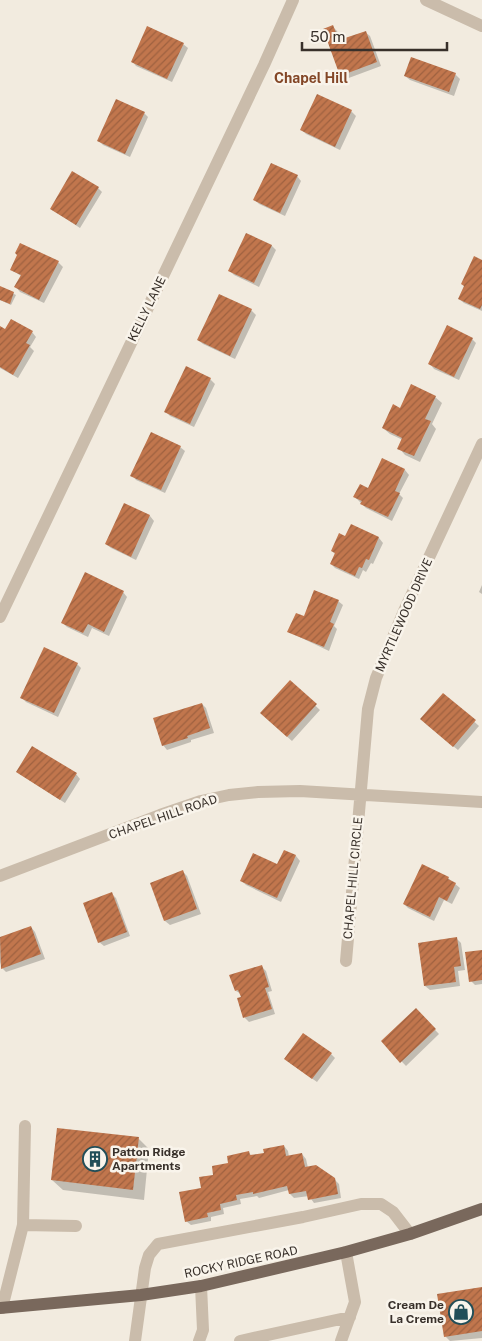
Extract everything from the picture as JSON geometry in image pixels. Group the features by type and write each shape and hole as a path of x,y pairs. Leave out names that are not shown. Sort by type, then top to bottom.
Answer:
{"main road":[{"name":"ROCKY RIDGE ROAD","path":"1,1308 141,1295 201,1286 346,1252 410,1234 482,1210"}],"street":[{"name":"KELLY LANE","path":"0,617 3,602 264,65 292,0"},
{"path":"426,0 482,26"},
{"name":"MYRTLEWOOD DRIVE","path":"361,795 368,709 376,678 404,611 482,444"},
{"name":"CHAPEL HILL ROAD","path":"0,876 160,815 201,801 229,795 300,791 482,802"},
{"name":"CHAPEL HILL CIRCLE","path":"346,961 361,795"},
{"path":"1,1308 23,1225 25,1126"},
{"path":"135,1341 149,1255 158,1244 303,1217 361,1204 381,1204 393,1212 410,1234"},
{"path":"23,1225 76,1226"},
{"path":"341,1341 355,1302 346,1252"},
{"path":"199,1341 203,1330 201,1286"},
{"path":"240,1341 350,1317"}],"building":[{"path":"333,25 339,40 366,31 377,62 340,76 323,29"},
{"path":"147,26 184,43 167,79 131,62"},
{"path":"411,57 456,73 449,92 404,76"},
{"path":"317,94 352,110 335,147 300,130"},
{"path":"116,99 145,112 125,154 97,141"},
{"path":"271,163 298,175 280,213 253,200"},
{"path":"72,171 99,187 76,225 50,209"},
{"path":"246,233 272,245 254,283 228,271"},
{"path":"20,243 59,261 39,300 14,287 21,275 10,270"},
{"path":"474,256 482,260 482,305 480,309 458,299 464,286 461,284"},
{"path":"0,286 14,292 10,304 0,300"},
{"path":"219,294 252,309 230,356 197,340"},
{"path":"11,319 33,331 26,343 30,345 13,375 0,367 0,326 5,329"},
{"path":"447,325 473,338 454,377 428,364"},
{"path":"186,366 211,378 190,424 164,412"},
{"path":"411,384 436,396 425,419 431,421 414,456 397,449 402,438 382,428 393,404 400,408"},
{"path":"151,432 181,446 161,490 130,476"},
{"path":"382,458 405,469 395,491 400,493 388,517 360,504 362,501 353,497 360,484 368,488"},
{"path":"124,503 150,515 131,557 105,544"},
{"path":"351,524 379,537 369,560 366,559 362,568 359,567 355,576 330,564 335,553 331,551 339,533 345,536"},
{"path":"85,572 124,591 104,632 88,624 83,633 61,623"},
{"path":"314,590 339,600 330,622 334,624 324,647 287,632 296,613 304,616"},
{"path":"44,647 78,663 54,713 20,698"},
{"path":"290,680 317,704 287,737 260,713"},
{"path":"443,693 476,720 453,747 420,719"},
{"path":"202,703 210,728 187,736 188,738 162,746 153,718"},
{"path":"32,746 77,773 60,800 16,772"},
{"path":"284,850 296,855 277,898 240,881 253,853 277,864"},
{"path":"422,864 449,877 448,879 456,883 447,901 439,897 430,917 403,904"},
{"path":"183,870 197,909 164,921 150,883"},
{"path":"112,892 127,932 98,943 83,903"},
{"path":"31,926 41,954 1,969 0,937"},
{"path":"457,937 461,966 454,967 456,982 424,986 418,943"},
{"path":"482,950 482,980 469,982 465,952"},
{"path":"262,965 269,987 265,988 272,1009 243,1018 237,998 241,997 238,990 235,991 229,975"},
{"path":"416,1008 436,1029 400,1063 381,1041"},
{"path":"303,1033 332,1053 312,1079 284,1059"},
{"name":"Patton Ridge Apartments","path":"57,1128 139,1137 133,1190 51,1180"},
{"path":"284,1145 286,1156 302,1153 305,1167 316,1165 335,1178 338,1194 308,1200 306,1191 289,1194 287,1186 253,1194 253,1192 236,1195 237,1200 220,1204 221,1210 207,1213 208,1217 185,1222 179,1192 201,1188 199,1177 213,1175 212,1166 228,1163 227,1156 249,1151 250,1155 264,1153 263,1149"},
{"name":"Cream De La Creme","path":"482,1287 482,1331 444,1337 437,1294"}],"place":[{"name":"Patton Ridge Apartments","path":"95,1159"},
{"name":"Cream De La Creme","path":"461,1312"}],"district":[{"name":"Chapel Hill","path":"311,78"}]}
